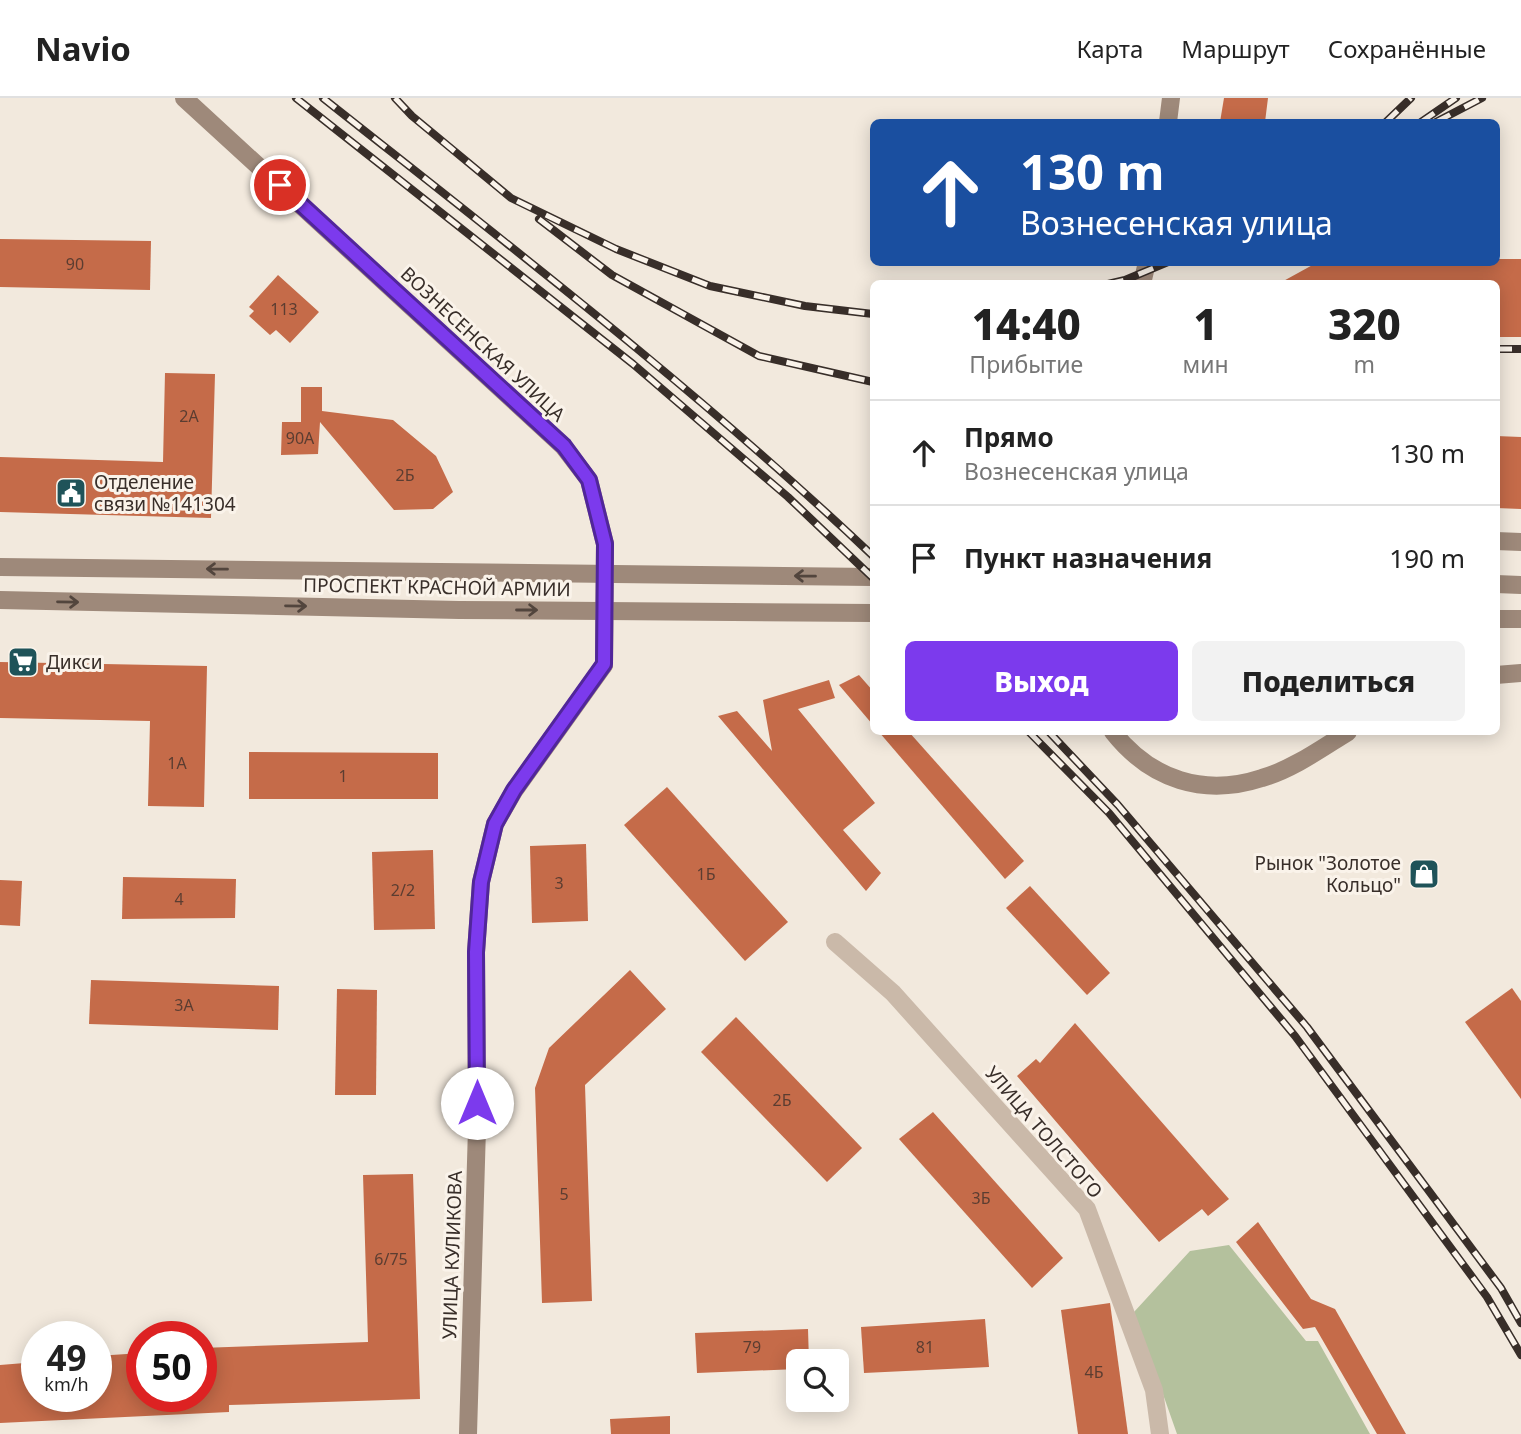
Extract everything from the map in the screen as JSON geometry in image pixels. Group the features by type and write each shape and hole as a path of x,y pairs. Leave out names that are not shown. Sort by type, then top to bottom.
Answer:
{"main road":[{"name":"ВОЗНЕСЕНСКАЯ УЛИЦА","path":"184,98 564,446 589,480 605,544 604,664 586,688"},
{"path":"1168,119 1171,98"},
{"path":"1500,541 1521,542"},
{"name":"ПРОСПЕКТ КРАСНОЙ АРМИИ","path":"0,567 870,577"},
{"path":"1500,584 1521,584"},
{"name":"ПРОСПЕКТ КРАСНОЙ АРМИИ","path":"0,600 445,609 870,613"},
{"path":"1500,619 1521,619"},
{"path":"1500,675 1521,673"},
{"name":"УЛИЦА КУЛИКОВА","path":"468,1434 477,1128 476,952 481,882 495,824 514,790 586,688"},
{"path":"1116,735 1144,764 1180,782 1218,787 1263,778 1343,735"}],"street":[{"name":"УЛИЦА ТОЛСТОГО","path":"835,942 893,993 1087,1209 1154,1390 1160,1434"}],"green space":[{"path":"1229,1245 1306,1341 1318,1341 1370,1434 1177,1434 1134,1312 1190,1251"}],"building":[{"path":"1224,98 1268,98 1265,119 1220,119"},
{"path":"0,239 151,241 150,290 0,287"},
{"path":"1500,259 1521,259 1521,337 1500,337 1500,280 1285,280 1311,266 1500,266"},
{"path":"278,275 319,312 290,343 276,330 270,335 249,316 254,311 249,307"},
{"path":"165,373 215,374 211,518 0,512 0,457 163,462"},
{"path":"301,387 322,387 322,411 393,420 436,456 453,492 433,509 394,510 320,422 318,454 281,455 282,422 301,422"},
{"path":"1500,436 1521,437 1521,509 1500,508"},
{"path":"0,662 207,666 204,807 148,806 150,721 0,718"},
{"path":"859,675 870,688 870,721 839,685"},
{"path":"829,680 835,698 798,709 875,803 843,830 881,873 866,891 718,716 737,711 772,751 763,700"},
{"path":"882,735 912,735 1024,861 1005,879"},
{"path":"249,752 438,753 438,799 249,799"},
{"path":"667,787 788,922 745,961 624,825"},
{"path":"586,844 588,921 532,923 530,846"},
{"path":"433,850 435,929 374,930 372,852"},
{"path":"123,877 236,879 235,918 122,919"},
{"path":"0,880 22,881 20,926 0,925"},
{"path":"1030,886 1110,973 1087,995 1006,908"},
{"path":"630,970 666,1009 585,1085 592,1301 542,1303 535,1088 549,1048"},
{"path":"91,980 279,986 278,1030 89,1024"},
{"path":"1512,988 1521,1001 1521,1099 1465,1022"},
{"path":"337,989 377,990 376,1095 335,1095"},
{"path":"736,1017 862,1148 827,1182 701,1052"},
{"path":"1075,1023 1229,1199 1208,1216 1202,1209 1159,1242 1017,1076 1036,1059 1040,1063"},
{"path":"933,1112 1063,1258 1032,1288 899,1139"},
{"path":"413,1174 420,1399 229,1405 229,1412 0,1423 0,1365 21,1363 21,1412 112,1412 112,1355 126,1354 126,1412 217,1412 217,1347 368,1342 363,1175"},
{"path":"1258,1222 1311,1299 1335,1309 1406,1434 1377,1434 1315,1327 1303,1329 1236,1242"},
{"path":"1110,1303 1128,1434 1078,1434 1061,1310"},
{"path":"985,1319 989,1367 864,1373 861,1327"},
{"path":"808,1329 809,1349 786,1349 786,1369 697,1373 695,1333"},
{"path":"670,1416 670,1434 611,1434 610,1419"}],"railway":[{"path":"296,98 633,364 788,497 870,575"},
{"path":"323,98 672,378 870,553"},
{"path":"395,98 412,116 511,198 616,249 710,286 805,306 870,314"},
{"path":"1389,119 1411,98"},
{"path":"1425,119 1456,98"},
{"path":"1442,119 1482,98"},
{"path":"539,219 612,275 759,356 870,381"},
{"path":"1125,280 1158,266"},
{"path":"1500,349 1521,349"},
{"path":"1032,735 1109,813 1295,1036 1487,1297 1521,1355"},
{"path":"1052,735 1118,805 1307,1027 1501,1288 1521,1323"}],"place":[{"name":"Отделение связи №141304","path":"71,493"},
{"name":"Дикси","path":"23,662"},
{"name":"Рынок \"Золотое Кольцо\"","path":"1424,874"}],"route":[{"path":"280,185 564,446 589,480 605,544 604,664 514,790 495,824 481,882 476,952 477,1103"}]}
